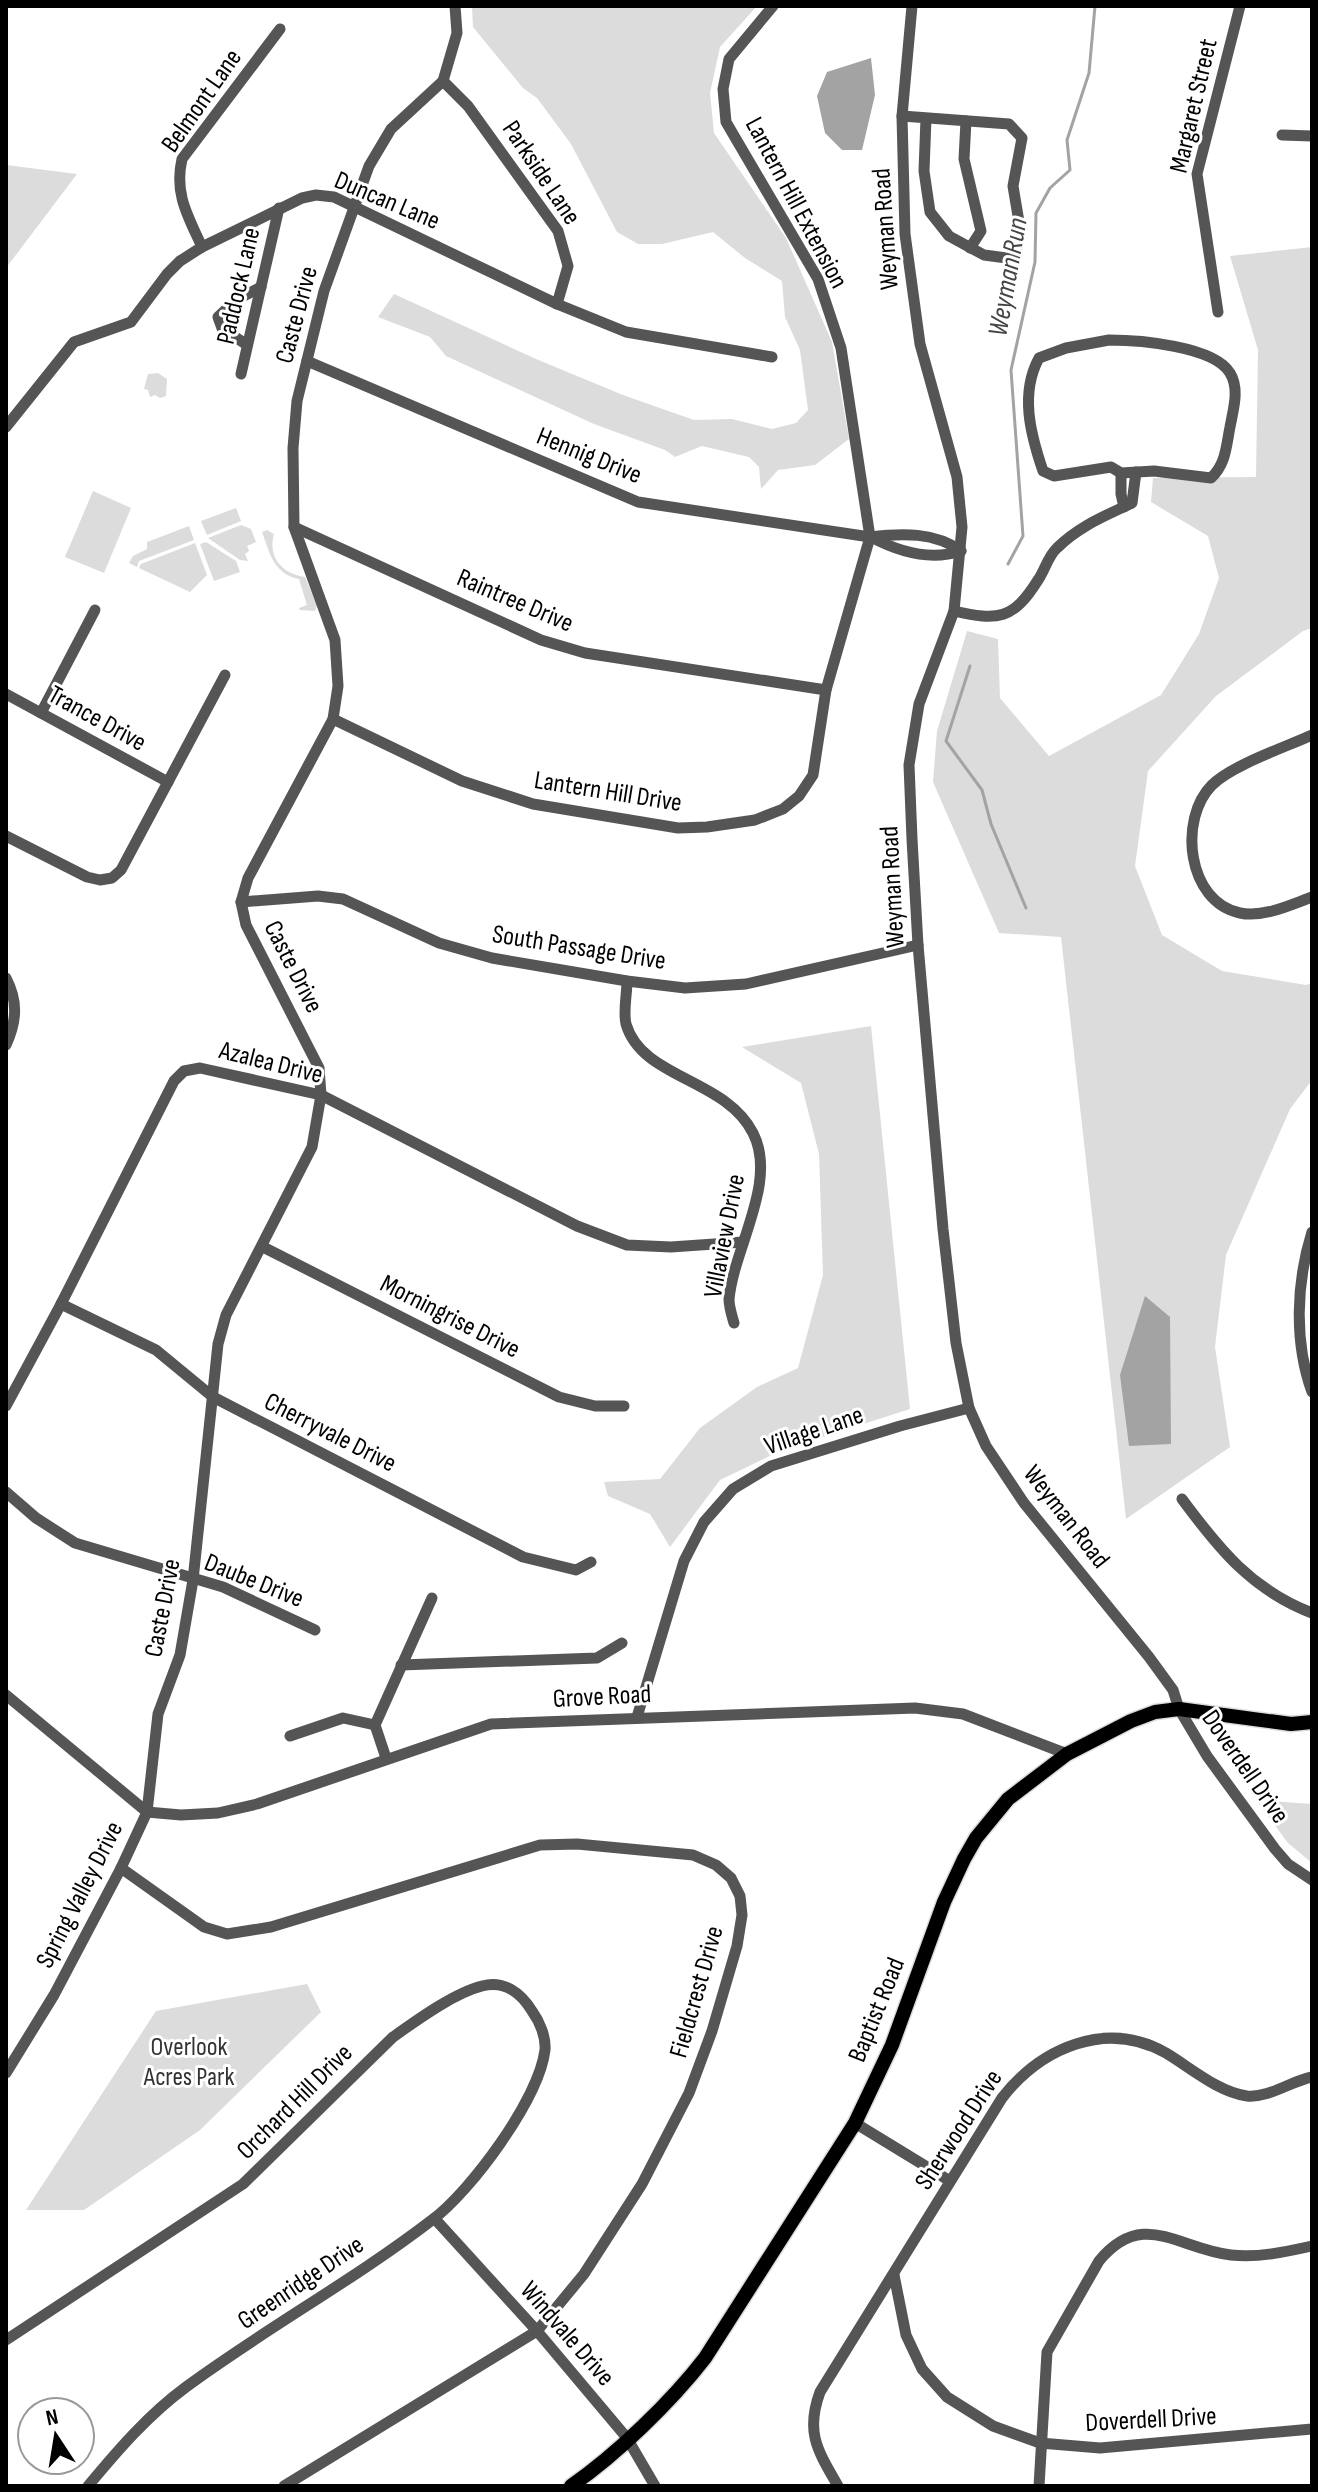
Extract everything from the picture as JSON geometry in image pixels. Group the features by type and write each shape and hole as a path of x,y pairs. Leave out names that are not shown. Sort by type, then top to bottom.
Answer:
{"main road":[{"name":"Baptist Road","path":"571,2486 590,2473 682,2388 705,2358 855,2123 892,2045 944,1902 964,1859 976,1838 1008,1799 1067,1754 1155,1712 1179,1709 1250,1720 1291,1724 1312,1722"}],"street":[{"path":"443,81 457,33 455,6"},
{"name":"Lantern Hill Extension","path":"773,6 729,59 723,89 726,122 818,279 841,348 855,435"},
{"name":"Weyman Road","path":"912,6 902,116 905,234 910,290 920,344 957,477 962,527 954,611 919,704 909,765 918,945 944,1243 956,1343 969,1408 986,1446 1011,1484 1149,1657 1173,1690 1179,1709"},
{"name":"Margaret Street","path":"1218,312 1197,174 1240,6"},
{"name":"Belmont Lane","path":"202,247 182,204 178,178 182,159 280,29"},
{"name":"Caste Drive","path":"145,1816 158,1714 180,1655 193,1580 218,1344 226,1315 312,1147 321,1095 319,1068 246,925 241,902 248,878 333,719 338,686 335,640 294,527 293,448 297,401 324,291 369,166 391,129 443,81"},
{"name":"Parkside Lane","path":"443,81 468,106 558,231 568,266 557,304"},
{"path":"902,116 1009,124 1022,138 1013,186 1021,234 1014,259 984,255 970,248 949,236 930,212 924,171 926,118"},
{"path":"966,121 964,159 981,231 970,248"},
{"path":"1282,135 1312,136"},
{"name":"Duncan Lane","path":"6,427 74,342 131,322 180,261 279,208 316,195 334,197 557,304 626,332 772,357"},
{"name":"Paddock Lane","path":"241,374 279,208"},
{"path":"247,345 222,328 218,317 236,300 261,287"},
{"path":"1109,340 1139,340 1215,357 1231,374 1236,394 1222,467 1211,478 1154,471 1136,472 1121,473 1111,467 1054,476 1043,471 1035,447 1027,397 1030,374 1039,358 1066,348 1109,340"},
{"name":"Hennig Drive","path":"307,361 638,502 870,537 897,534 946,540 961,551"},
{"name":"Lantern Hill Drive","path":"333,719 462,781 533,804 678,828 755,820 783,809 799,796 813,775 826,690 870,537 855,435"},
{"path":"954,611 988,619 1014,610 1038,581 1054,550 1086,524 1132,503 1136,472"},
{"path":"1121,473 1124,507"},
{"name":"Raintree Drive","path":"294,527 541,640 585,653 826,690"},
{"name":"Hennig Drive","path":"870,537 895,550 943,557 961,551"},
{"path":"41,713 95,610"},
{"path":"6,836 87,877 100,880 112,878 121,870 142,833 225,675"},
{"name":"Trance Drive","path":"6,694 168,782"},
{"path":"1312,735 1213,784 1200,801 1193,819 1192,836 1198,871 1216,901 1229,909 1243,914 1282,908 1312,897"},
{"name":"South Passage Drive","path":"241,902 318,896 343,899 439,943 492,958 685,988 746,984 918,945"},
{"path":"6,978 14,993 16,1009 6,1045"},
{"name":"Villaview Drive","path":"627,981 625,1022 635,1043 653,1061 723,1098 743,1115 755,1136 762,1175 729,1301 734,1323"},
{"name":"Azalea Drive","path":"6,1406 174,1081 184,1071 200,1068 321,1095 577,1226 627,1245 671,1247 743,1242"},
{"path":"1312,1232 1299,1301 1302,1352 1312,1392"},
{"name":"Morningrise Drive","path":"263,1247 559,1397 595,1406 624,1406"},
{"name":"Cherryvale Drive","path":"61,1304 156,1350 213,1397 523,1557 576,1570 591,1562"},
{"name":"Village Lane","path":"637,1717 684,1561 704,1522 733,1489 771,1466 969,1408"},
{"name":"Daube Drive","path":"6,1492 36,1518 75,1543 245,1596 315,1630"},
{"path":"1182,1499 1214,1543 1238,1569 1285,1601 1312,1613"},
{"path":"386,1758 375,1725 432,1598"},
{"path":"401,1665 597,1658 622,1643"},
{"path":"6,1695 145,1816"},
{"name":"Grove Road","path":"145,1816 218,1813 257,1804 491,1724 915,1708 963,1714 1067,1754"},
{"name":"Doverdell Drive","path":"1179,1709 1207,1756 1275,1849 1288,1864 1312,1880"},
{"path":"290,1736 343,1718 375,1725"},
{"name":"Spring Valley Drive","path":"6,2073 54,1995 145,1816"},
{"name":"Fieldcrest Drive","path":"121,1868 204,1927 227,1934 271,1927 508,1852 540,1845 577,1844 693,1855 716,1865 731,1878 740,1896 742,1915 737,1946 712,2031 689,2093 642,2184 584,2274 537,2331 284,2486"},
{"name":"Orchard Hill Drive","path":"6,2340 243,2184 393,2037 417,2020 481,1986 495,1984 510,1988 524,1999 544,2035 545,2051 524,2103"},
{"name":"Sherwood Drive","path":"838,2486 812,2435 813,2412 820,2392 1015,2081 1045,2056 1060,2049 1112,2039 1163,2052 1234,2093 1251,2096 1265,2094 1312,2077"},
{"name":"Greenridge Drive","path":"88,2486 129,2438 184,2388 435,2219 478,2172 507,2134 524,2103"},
{"path":"855,2123 950,2181"},
{"name":"Windvale Drive","path":"435,2219 537,2331 627,2438 655,2486"},
{"path":"1039,2486 1047,2352 1099,2261 1121,2240 1150,2233 1232,2255 1268,2254 1312,2246"},
{"name":"Doverdell Drive","path":"894,2275 906,2335 932,2382 947,2397 993,2426 1040,2443 1100,2448 1312,2429"}],"green space":[{"path":"472,6 757,6 720,47 710,93 714,133 786,238 832,342 849,439 815,465 778,470 761,489 759,467 749,457 702,446 675,457 665,450 594,424 446,356 430,337 378,317 394,294 536,359 694,420 732,419 772,429 796,423 808,410 800,350 785,317 782,281 745,258 713,232 662,244 638,244 617,232 571,144 537,98 523,88 473,27"},
{"path":"6,165 77,174 6,268"},
{"path":"1312,247 1312,628 1303,631 1216,696 1148,771 1135,866 1162,935 1222,971 1306,985 1312,983 1312,1080 1290,1109 1226,1255 1215,1347 1230,1447 1126,1519 1061,937 999,933 933,782 937,731 967,631 998,639 1000,698 1049,756 1161,695 1199,634 1219,578 1208,536 1151,502 1153,478 1256,477 1258,350 1230,256"},
{"path":"158,373 167,379 166,396 150,397 148,390 144,389 148,374"},
{"path":"93,491 131,508 104,573 65,557"},
{"path":"236,508 241,521 207,535 201,521"},
{"path":"241,525 251,529 256,542 247,546 249,551 245,554 248,561 240,560 208,538"},
{"path":"189,526 194,540 139,561 137,567 129,563 133,556 147,549 147,542"},
{"path":"267,530 274,534 273,551 279,564 290,573 305,577 317,606 315,611 300,610 307,605 299,579 284,573 274,562 262,532"},
{"path":"206,542 236,561 240,572 214,581 200,544"},
{"path":"195,543 207,575 190,592 139,568 141,564"},
{"path":"871,1026 910,1409 782,1450 720,1480 670,1547 650,1514 608,1496 604,1482 660,1479 700,1428 757,1387 798,1368 823,1275 819,1154 801,1083 742,1047"},
{"path":"1256,1800 1312,1804 1312,1863 1288,1843"},
{"name":"Overlook Acres Park","path":"307,1984 321,2012 200,2130 84,2210 26,2210 156,2011"}],"shaded area":[{"path":"871,58 875,95 862,150 842,150 825,133 817,96 827,72"},
{"path":"1145,1296 1170,1317 1171,1444 1129,1446 1120,1375"}],"waterway":[{"name":"Weyman Run","path":"1008,564 1023,536 1011,370 1035,262 1036,213 1050,188 1070,170 1067,140 1089,73 1095,6"},
{"name":"Weyman Run","path":"970,666 946,741 982,790 991,824 1026,908"}]}
